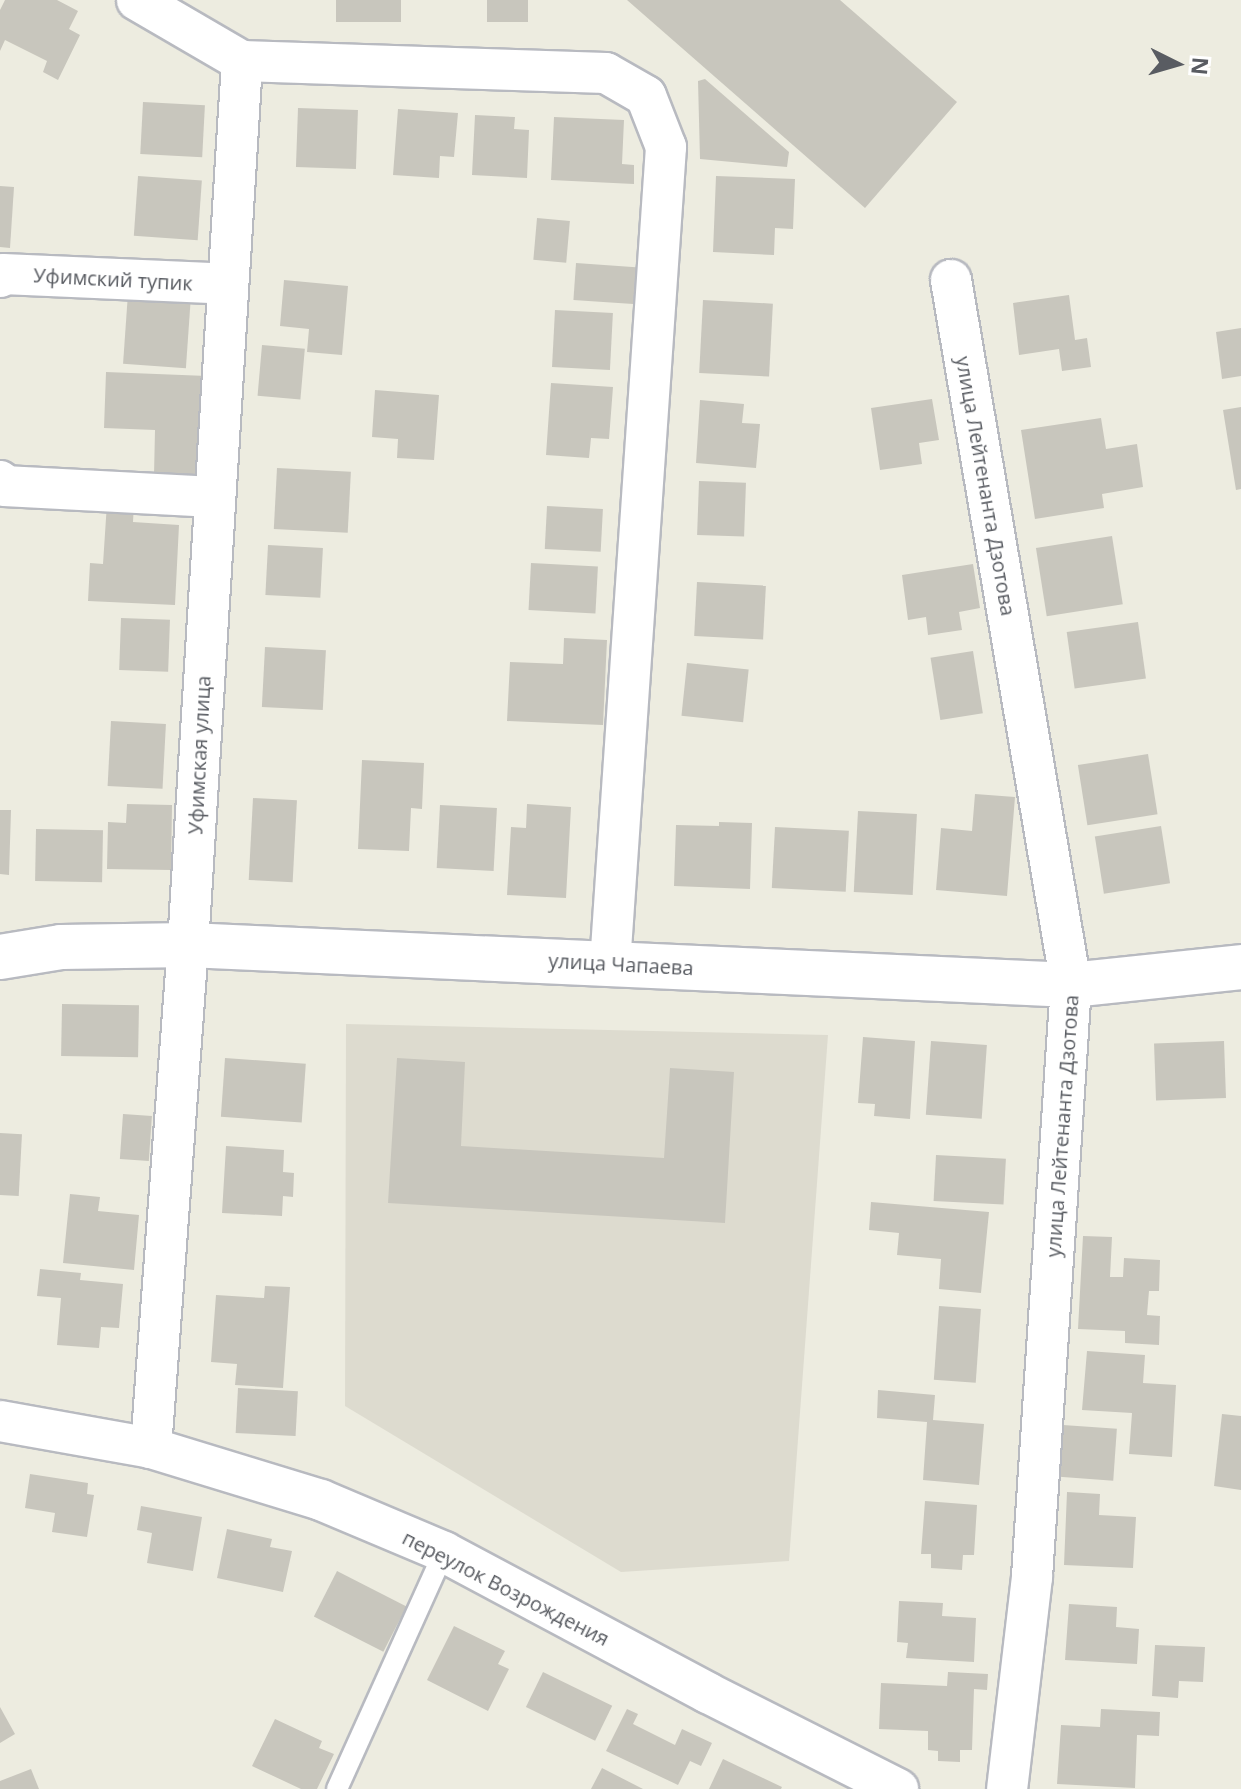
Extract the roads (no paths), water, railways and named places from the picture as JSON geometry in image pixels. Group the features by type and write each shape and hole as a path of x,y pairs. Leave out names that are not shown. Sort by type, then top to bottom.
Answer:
{"street":[{"path":"137,0 242,61 606,73 646,96 666,147 610,964"},
{"name":"Уфимская улица","path":"151,1448 188,945 242,61"},
{"name":"Уфимский тупик","path":"0,277 3,274 228,284"},
{"name":"улица Лейтенанта Дзотова","path":"951,280 1071,985 1032,1577 1007,1789"},
{"path":"0,481 4,486 214,497"},
{"name":"улица Чапаева","path":"0,957 61,947 188,945 1071,985 1241,967"},
{"name":"переулок Возрождения","path":"0,1421 151,1448 321,1500 444,1552 708,1693 898,1789"}],"lane":[{"path":"337,1789 444,1552"}]}
